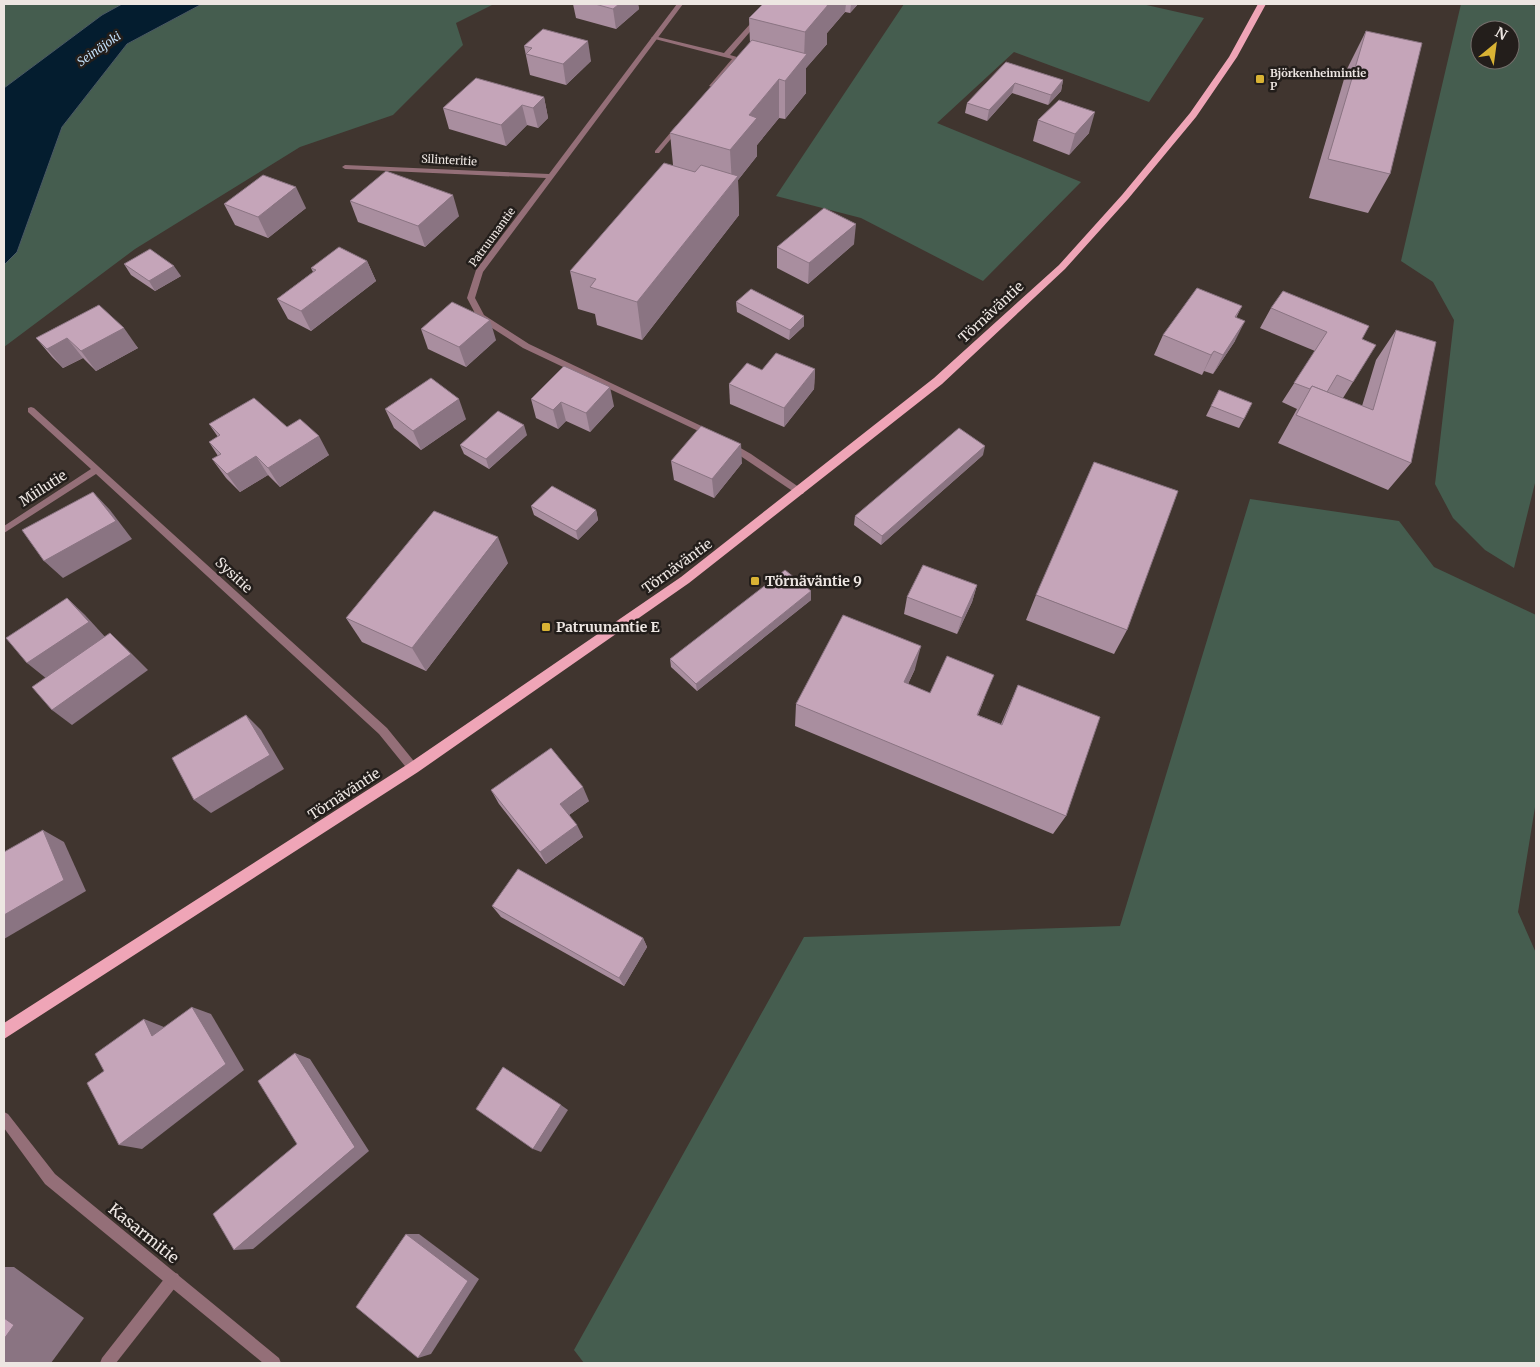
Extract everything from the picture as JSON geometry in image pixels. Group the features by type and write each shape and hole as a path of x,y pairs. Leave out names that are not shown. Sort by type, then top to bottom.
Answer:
{"main road":[{"name":"Törnäväntie","path":"4,1032 413,768 685,580 800,492 938,381 1062,267 1125,197 1192,115 1233,57 1262,4"}],"street":[{"name":"Patruunantie","path":"680,4 479,272 471,298 481,317 526,346 722,440 754,459 769,472 800,492"},
{"path":"726,55 771,4"},
{"path":"654,38 753,62"},
{"path":"706,94 736,58"},
{"path":"657,152 681,123"},
{"name":"Silinteritie","path":"345,167 552,176"},
{"name":"Sysitie","path":"30,410 383,731 413,768"},
{"name":"Miilutie","path":"4,530 97,469"},
{"name":"Kasarmitie","path":"4,1118 50,1179 274,1363"},
{"path":"107,1363 173,1279"}],"green space":[{"path":"4,4 122,4 102,15 4,88"},
{"path":"202,4 494,4 456,23 463,45 393,115 300,147 135,249 4,347 4,265 17,252 62,127 127,44"},
{"path":"904,4 1142,4 1204,18 1149,102 1014,52 937,123 1081,182 983,281 861,218 776,196"},
{"path":"1461,4 1528,4 1536,6 1536,479 1514,568 1485,550 1453,518 1435,484 1454,320 1433,282 1401,261"},
{"path":"1250,499 1399,521 1434,567 1536,615 1536,801 1518,912 1536,953 1536,1363 584,1363 574,1350 804,937 1120,926"}],"water":[{"name":"Seinäjoki","path":"122,4 202,4 127,44 62,127 17,252 4,265 4,88 102,15"}],"building":[{"path":"595,4 619,4 613,9"},
{"path":"763,4 828,5 805,32 749,18"},
{"path":"543,29 588,41 563,64 526,54 532,48 524,46"},
{"path":"1366,31 1422,43 1390,174 1328,159"},
{"path":"752,40 807,54 785,81 779,79 749,115 757,118 730,150 670,133"},
{"path":"1006,62 1063,80 1051,95 1015,83 989,110 967,103"},
{"path":"476,78 544,97 533,108 522,105 501,125 443,108"},
{"path":"1059,100 1095,112 1075,134 1038,120"},
{"path":"664,163 695,172 701,165 738,176 637,302 590,287 596,279 570,271"},
{"path":"386,171 453,195 418,226 350,201"},
{"path":"263,175 296,187 258,217 224,204"},
{"path":"824,208 856,224 809,263 777,247"},
{"path":"339,247 367,261 301,311 277,299 316,270 311,268"},
{"path":"150,249 174,266 149,281 124,264"},
{"path":"1197,288 1242,306 1235,317 1245,321 1223,355 1214,351 1211,355 1163,335"},
{"path":"751,289 804,316 790,330 736,302"},
{"path":"1283,291 1369,326 1362,339 1376,345 1353,382 1337,375 1327,392 1312,386 1310,389 1294,383 1327,332 1271,308"},
{"path":"452,302 490,320 459,347 421,329"},
{"path":"99,305 124,328 81,351 67,338 47,349 36,338"},
{"path":"1396,330 1436,342 1411,463 1296,415 1312,386 1373,410"},
{"path":"776,353 815,369 784,408 729,384 747,363 762,370"},
{"path":"564,366 610,387 586,413 561,402 553,410 531,399"},
{"path":"431,378 459,399 413,431 385,409"},
{"path":"1219,390 1252,403 1244,419 1211,406"},
{"path":"254,398 287,427 300,419 319,436 268,468 256,456 227,474 212,459 221,454 209,442 220,435 209,424"},
{"path":"498,411 524,425 486,459 460,445"},
{"path":"701,426 741,444 712,479 671,461"},
{"path":"959,428 985,446 882,536 855,516"},
{"path":"1094,462 1178,491 1127,630 1036,595"},
{"path":"552,486 596,510 576,531 531,506"},
{"path":"93,492 116,521 44,561 22,530"},
{"path":"434,511 498,537 412,648 346,618"},
{"path":"923,565 977,585 962,618 907,597"},
{"path":"785,570 811,591 696,684 670,659"},
{"path":"67,598 89,622 27,663 6,638"},
{"path":"843,615 921,646 904,682 930,693 947,656 994,675 977,715 1002,725 1018,685 1100,717 1066,816 796,704"},
{"path":"110,633 131,654 52,710 32,687"},
{"path":"246,715 270,755 194,800 172,758"},
{"path":"551,748 583,787 560,804 577,825 540,852 491,790"},
{"path":"43,830 64,880 4,915 4,852"},
{"path":"518,869 643,938 619,978 492,906"},
{"path":"192,1007 226,1064 119,1145 87,1083 104,1071 95,1054 144,1019 152,1036"},
{"path":"295,1053 355,1147 234,1250 213,1214 297,1144 258,1081"},
{"path":"503,1067 561,1105 533,1149 476,1109"},
{"path":"406,1234 468,1281 418,1358 356,1307"},
{"path":"4,1318 14,1325 4,1339"}],"place":[{"name":"Björkenheimintie P","path":"1260,79"},
{"name":"Törnäväntie 9","path":"755,581"},
{"name":"Patruunantie E","path":"546,627"}]}
